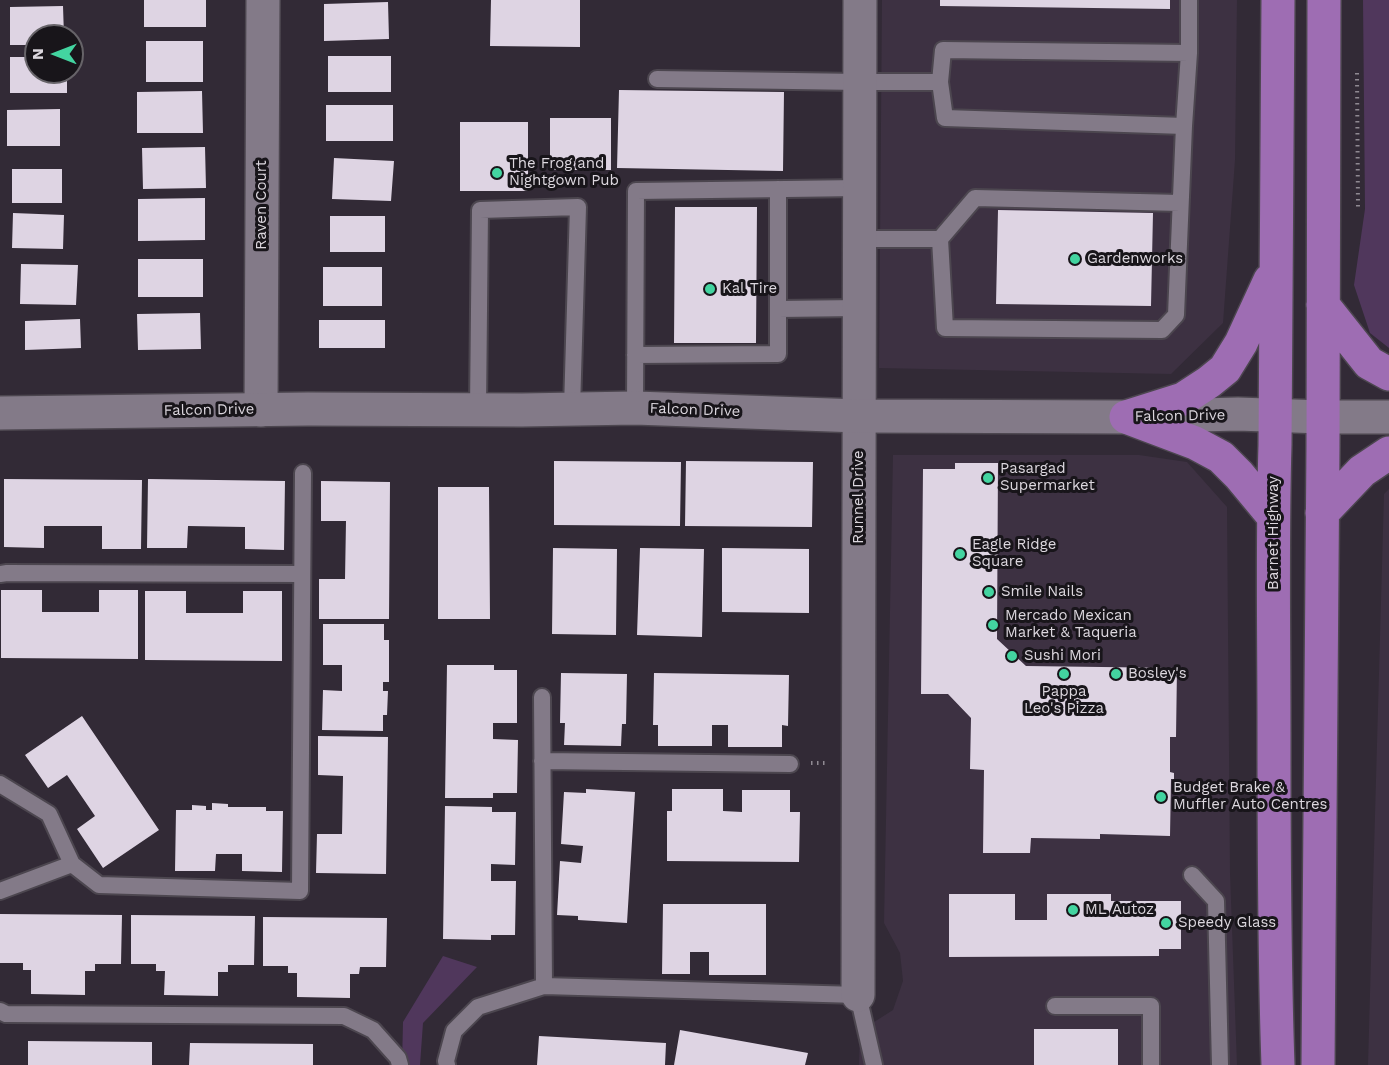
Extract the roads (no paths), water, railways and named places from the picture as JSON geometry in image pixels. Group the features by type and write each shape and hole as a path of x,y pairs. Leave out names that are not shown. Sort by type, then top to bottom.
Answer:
{"main road":[{"name":"Barnet Highway","path":"1278,0 1273,516 1274,844 1278,1065"},
{"path":"1318,1065 1324,0"},
{"path":"1126,417 1183,399 1225,369 1241,343 1275,270"},
{"path":"1323,305 1369,363 1389,374"},
{"path":"1126,417 1195,443 1221,457 1273,516"},
{"path":"1322,513 1362,471 1389,453"}],"street":[{"name":"Raven Court","path":"261,410 263,0"},
{"name":"Runnel Drive","path":"858,995 860,0"},
{"name":"Falcon Drive","path":"0,413 635,408 859,416 1126,417 1238,414 1389,417"}],"lane":[{"path":"1180,204 975,198 940,239 945,328 1162,330 1176,315 1189,53 1188,0"},
{"path":"1184,126 945,118 940,82 943,50 1189,53"},
{"path":"657,78 940,82"},
{"path":"635,408 636,191 860,188"},
{"path":"635,355 778,354 778,189"},
{"path":"478,409 480,210 578,207 572,408"},
{"path":"860,238 940,239"},
{"path":"778,309 859,308"},
{"path":"0,784 48,814 72,864 99,885 300,891 303,473"},
{"path":"0,574 302,574"},
{"path":"542,697 544,986"},
{"path":"542,761 790,764"},
{"path":"0,891 72,864"},
{"path":"1192,874 1216,901 1220,1065"},
{"path":"447,1065 454,1031 478,1007 544,986 858,995 874,1065"},
{"path":"1055,1006 1151,1006 1151,1065"},
{"path":"0,1011 6,1014 344,1016 373,1030 398,1058 400,1065"}],"place":[{"name":"The Frog and Nightgown Pub","path":"497,173"},
{"name":"Gardenworks","path":"1075,259"},
{"name":"Kal Tire","path":"710,289"},
{"name":"Pasargad Supermarket","path":"988,478"},
{"name":"Eagle Ridge Square","path":"960,554"},
{"name":"Smile Nails","path":"989,592"},
{"name":"Mercado Mexican Market & Taqueria","path":"993,625"},
{"name":"Sushi Mori","path":"1012,656"},
{"name":"Pappa Leo's Pizza","path":"1064,674"},
{"name":"Bosley's","path":"1116,674"},
{"name":"Budget Brake & Muffler Auto Centres","path":"1161,797"},
{"name":"ML Autoz","path":"1073,910"},
{"name":"Speedy Glass","path":"1166,923"}]}
